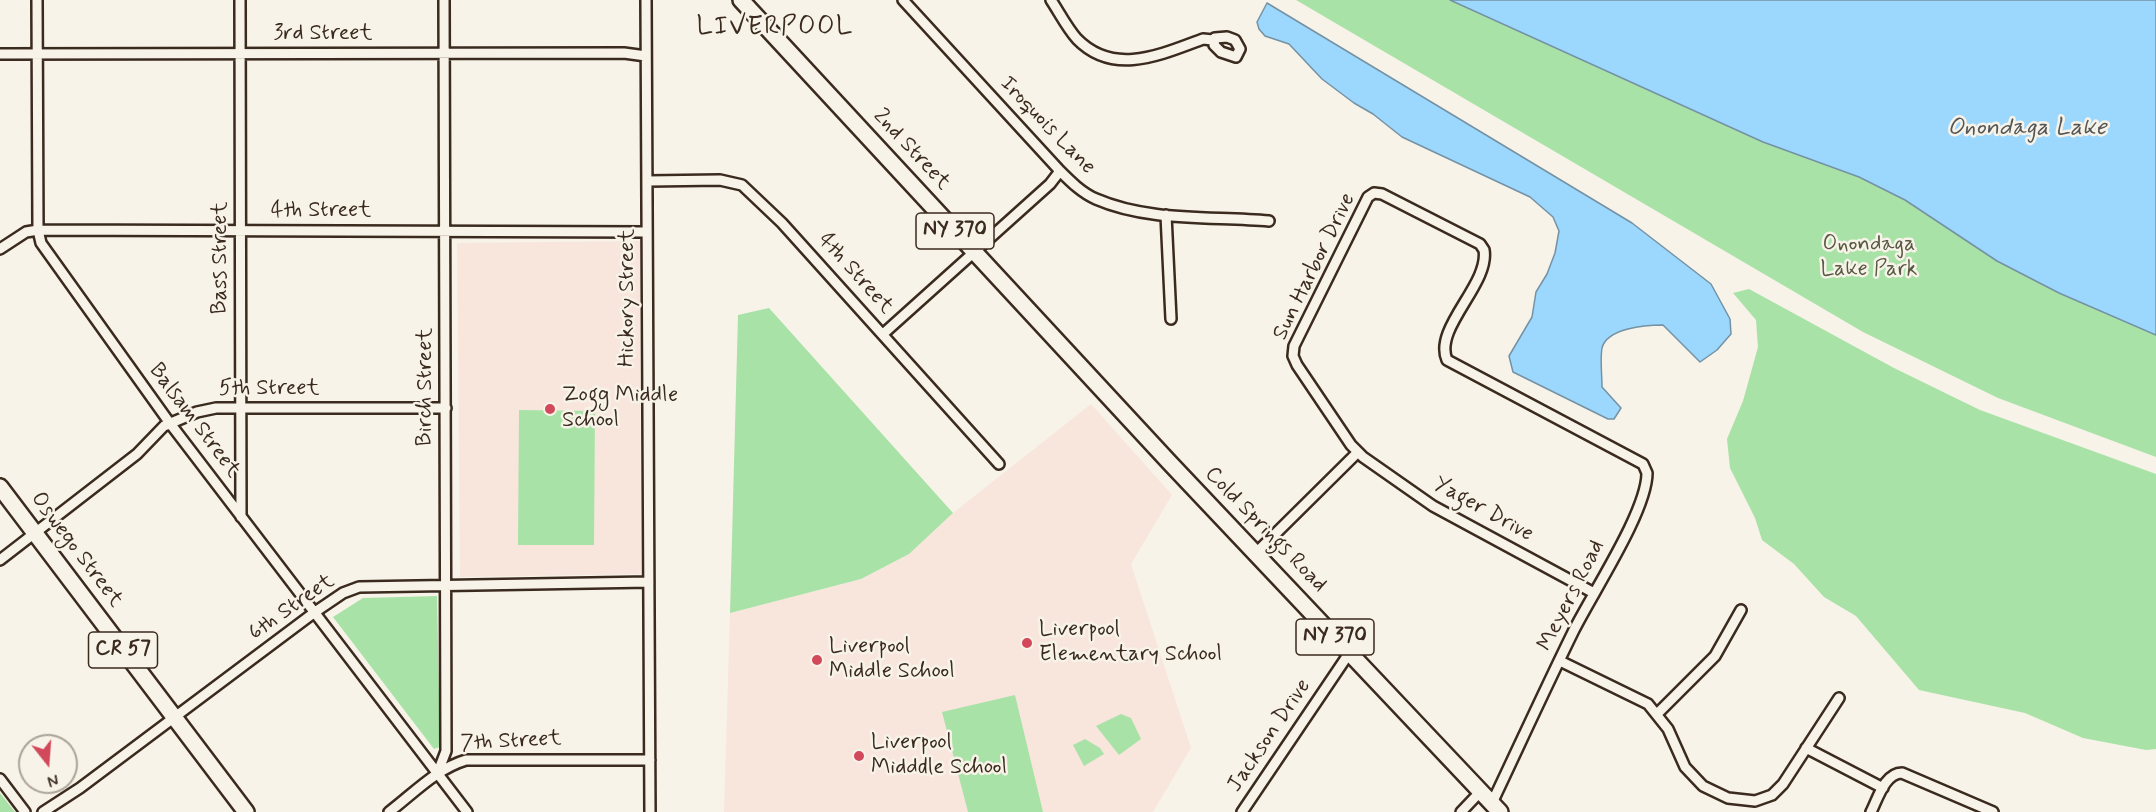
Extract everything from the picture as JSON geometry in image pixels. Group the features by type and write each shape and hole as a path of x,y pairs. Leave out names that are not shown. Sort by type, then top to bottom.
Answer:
{"main road":[{"name":"2nd Street","path":"741,0 1169,462"},
{"name":"Cold Springs Road","path":"1169,462 1496,808"},
{"name":"Oswego Street","path":"0,487 246,812"}],"street":[{"name":"Balsam Street","path":"37,0 38,230 41,243 169,422 467,812"},
{"name":"Bass Street","path":"240,0 241,516"},
{"name":"Birch Street","path":"438,772 446,751 444,0"},
{"name":"Hickory Street","path":"646,0 650,812"},
{"name":"Iroquois Lane","path":"903,0 1060,171 1096,199 1128,209 1166,215 1269,221"},
{"path":"1051,0 1076,38 1088,48 1107,56 1128,60 1146,60 1203,39 1213,40"},
{"name":"3rd Street","path":"0,54 624,53 646,56"},
{"path":"883,334 1050,184 1060,171"},
{"name":"4th Street","path":"648,181 720,180 742,184 782,223 999,464"},
{"name":"Sun Harbor Drive","path":"1358,452 1293,356 1294,346 1368,197 1374,193 1382,194 1480,244 1484,250 1482,266 1444,345 1447,360 1584,432"},
{"path":"1166,215 1171,319"},
{"name":"4th Street","path":"0,249 26,232 38,230 647,232"},
{"name":"5th Street","path":"0,560 137,454 169,422 216,408 446,408"},
{"name":"Meyers Road","path":"1496,808 1560,661 1641,500 1647,473 1643,464 1584,432"},
{"path":"1256,553 1358,452"},
{"name":"Yager Drive","path":"1358,452 1433,506 1594,593"},
{"name":"6th Street","path":"43,812 175,718 343,593 359,587 649,582"},
{"path":"1658,713 1715,656 1741,610"},
{"name":"Jackson Drive","path":"1242,812 1350,652"},
{"path":"1560,661 1648,704 1658,713 1693,777 1703,786 1742,801 1755,801 1772,795 1783,784 1839,698"},
{"path":"1806,748 1883,788"},
{"name":"7th Street","path":"389,812 438,772 451,764 466,760 650,760"},
{"path":"1871,812 1890,777 1902,773 1992,812"},
{"path":"0,779 26,812"},
{"path":"1461,812 1480,791"}],"shaded area":[{"name":"Zogg Middle School","path":"640,241 641,574 460,577 457,243"},
{"name":"Liverpool Elementary School","path":"1091,404 1172,495 1131,564 1191,748 1153,812 724,812 730,613 861,579 909,554 953,513"}],"green space":[{"name":"Onondaga Lake Park","path":"1296,0 1450,0 1763,142 1859,177 1905,200 1997,261 2059,293 2156,335 2156,457 1998,398 1863,332"},
{"path":"1749,289 1894,368 1980,410 2156,474 2156,749 2146,750 2083,738 2025,713 1919,690 1856,616 1824,597 1794,564 1762,540 1755,518 1730,468 1727,439 1743,401 1758,347 1756,320 1733,293"},
{"path":"769,308 953,513 909,554 861,579 730,613 738,315"},
{"path":"519,410 595,411 594,545 518,545"},
{"path":"437,596 440,747 434,749 333,617 363,598"},
{"path":"1015,695 1043,812 968,812 942,712"},
{"path":"1121,714 1131,718 1141,739 1119,755 1096,726"},
{"path":"1085,739 1100,748 1104,754 1084,766 1073,745"},
{"path":"0,793 15,812 0,812"}],"water":[{"name":"Onondaga Lake","path":"1450,0 2156,0 2156,335 2059,293 1997,261 1905,200 1859,177 1763,142"},
{"path":"1267,3 1632,223 1711,284 1730,319 1731,334 1717,350 1700,362 1663,325 1628,329 1611,336 1602,348 1601,368 1602,387 1621,408 1614,419 1608,419 1513,372 1509,356 1532,317 1536,292 1547,274 1555,253 1559,231 1553,217 1530,197 1402,137 1373,114 1354,103 1322,79 1289,44 1265,36 1257,22"}],"place":[{"name":"Zogg Middle School","path":"550,409"},
{"name":"Liverpool Elementary School","path":"1027,643"},
{"name":"Liverpool Middle School","path":"817,660"},
{"name":"Liverpool Midddle School","path":"859,756"}],"district":[{"name":"LIVERPOOL","path":"775,29"}]}
